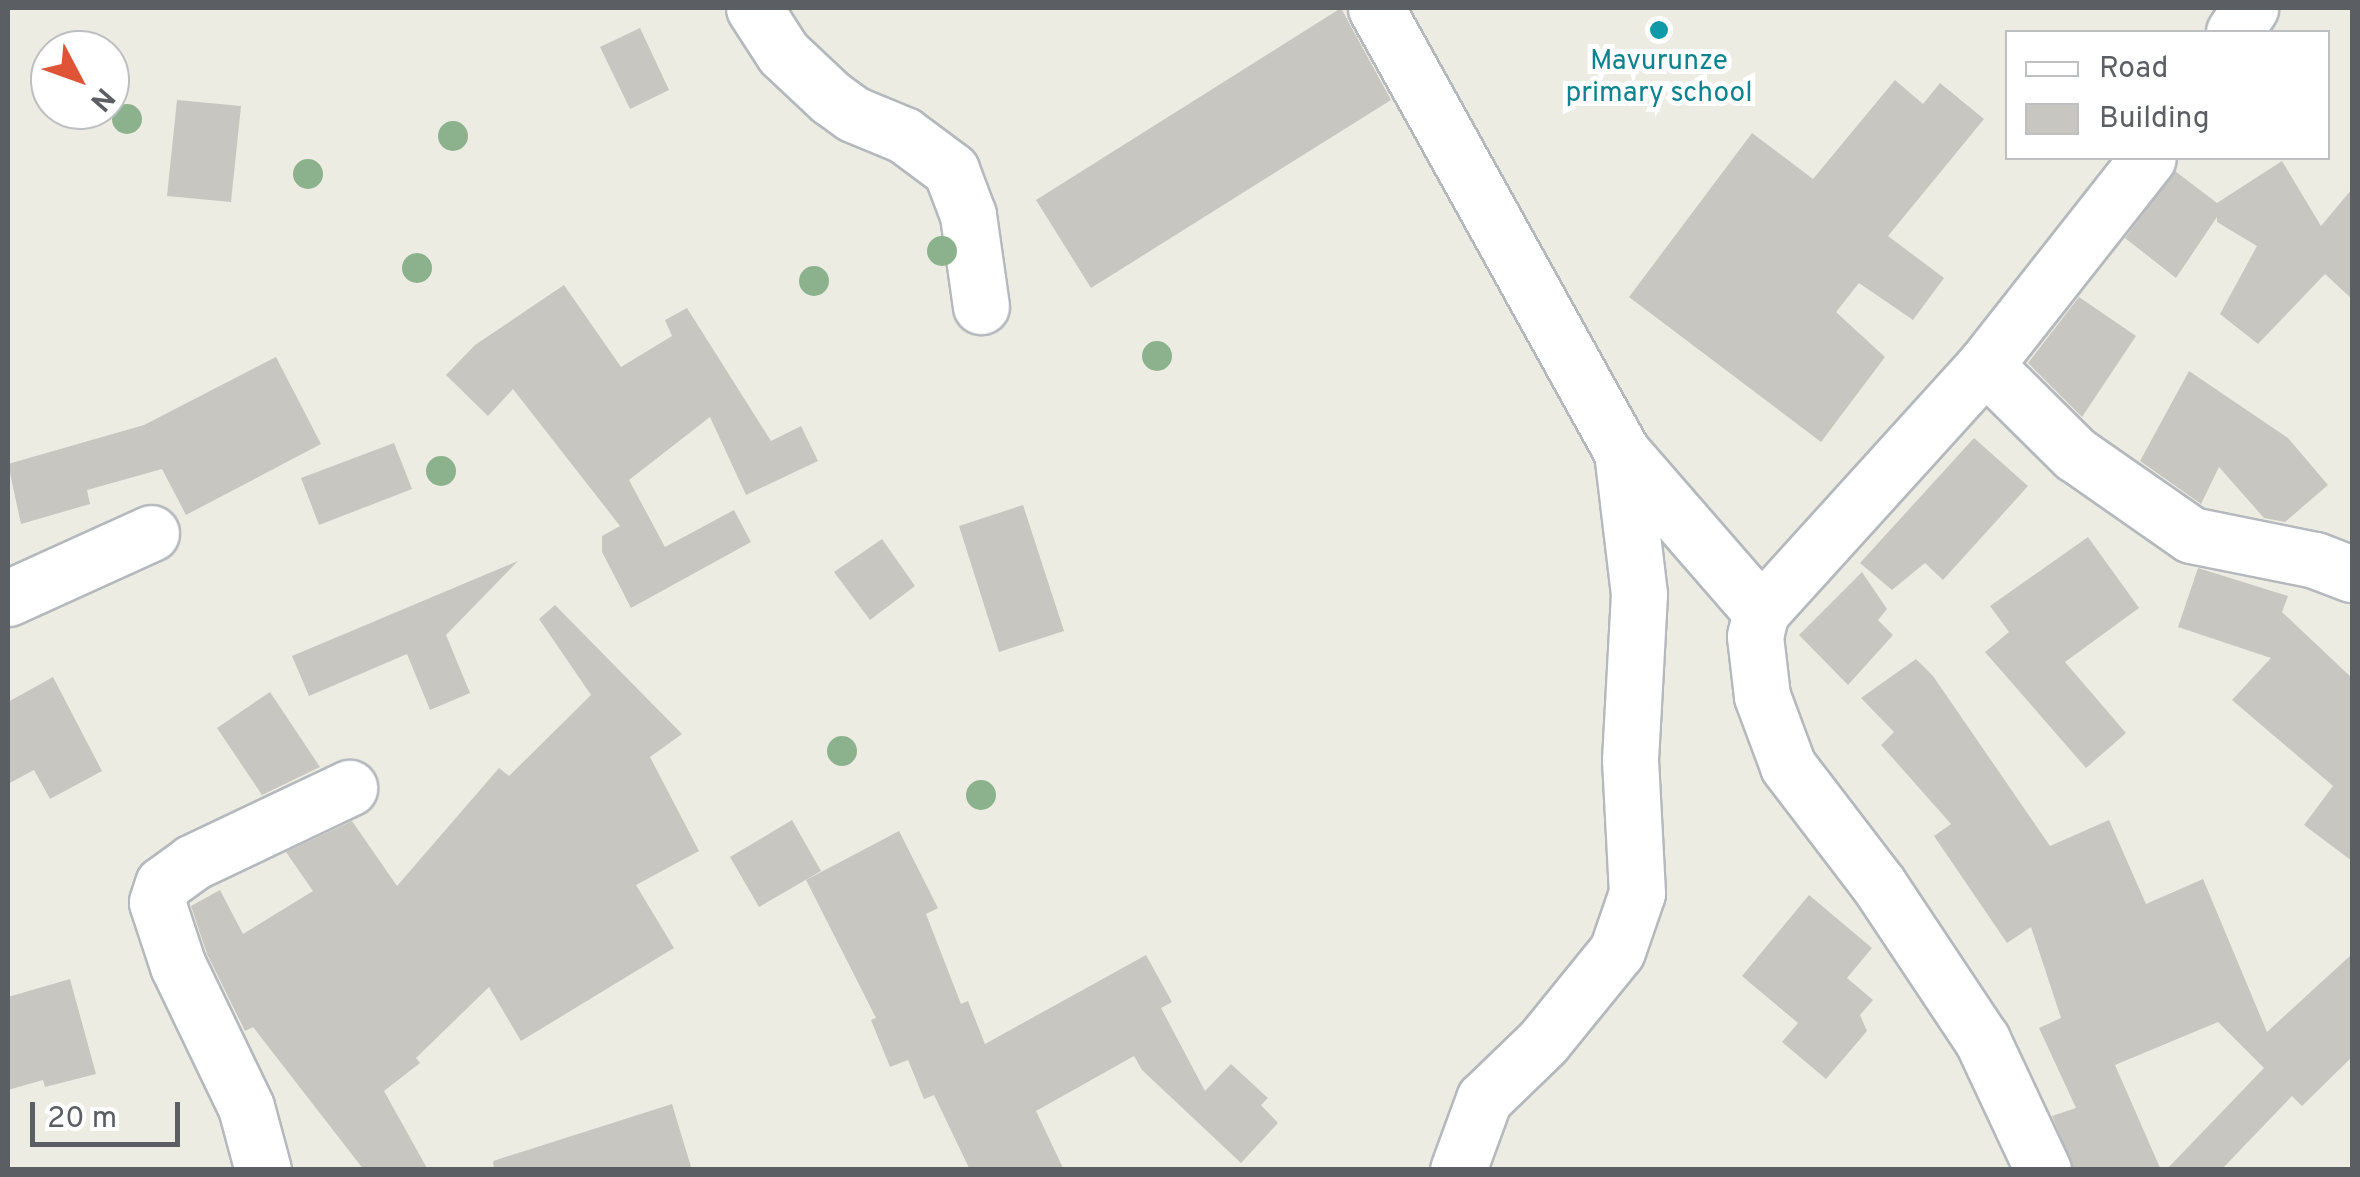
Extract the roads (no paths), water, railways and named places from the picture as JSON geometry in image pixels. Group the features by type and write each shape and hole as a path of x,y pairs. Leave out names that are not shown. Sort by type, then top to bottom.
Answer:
{"street":[{"path":"754,8 782,53 832,98 853,114 904,135 951,170 968,215 981,306"},
{"path":"1376,8 1622,452 1761,612"},
{"path":"2235,30 2250,8"},
{"path":"2043,1170 1982,1040 1879,885 1788,766 1772,730 1760,682 1755,636 1761,612 1985,365 2146,160"},
{"path":"1985,365 2075,454 2191,535 2316,560 2352,574"},
{"path":"1458,1170 1484,1099 1543,1042 1617,951 1637,893 1630,760 1639,594 1622,452"},
{"path":"8,598 151,533"},
{"path":"263,1170 246,1107 178,966 157,902 163,884 193,862 349,788"}],"place":[{"name":"Mavurunze primary school","path":"1659,30"}]}
